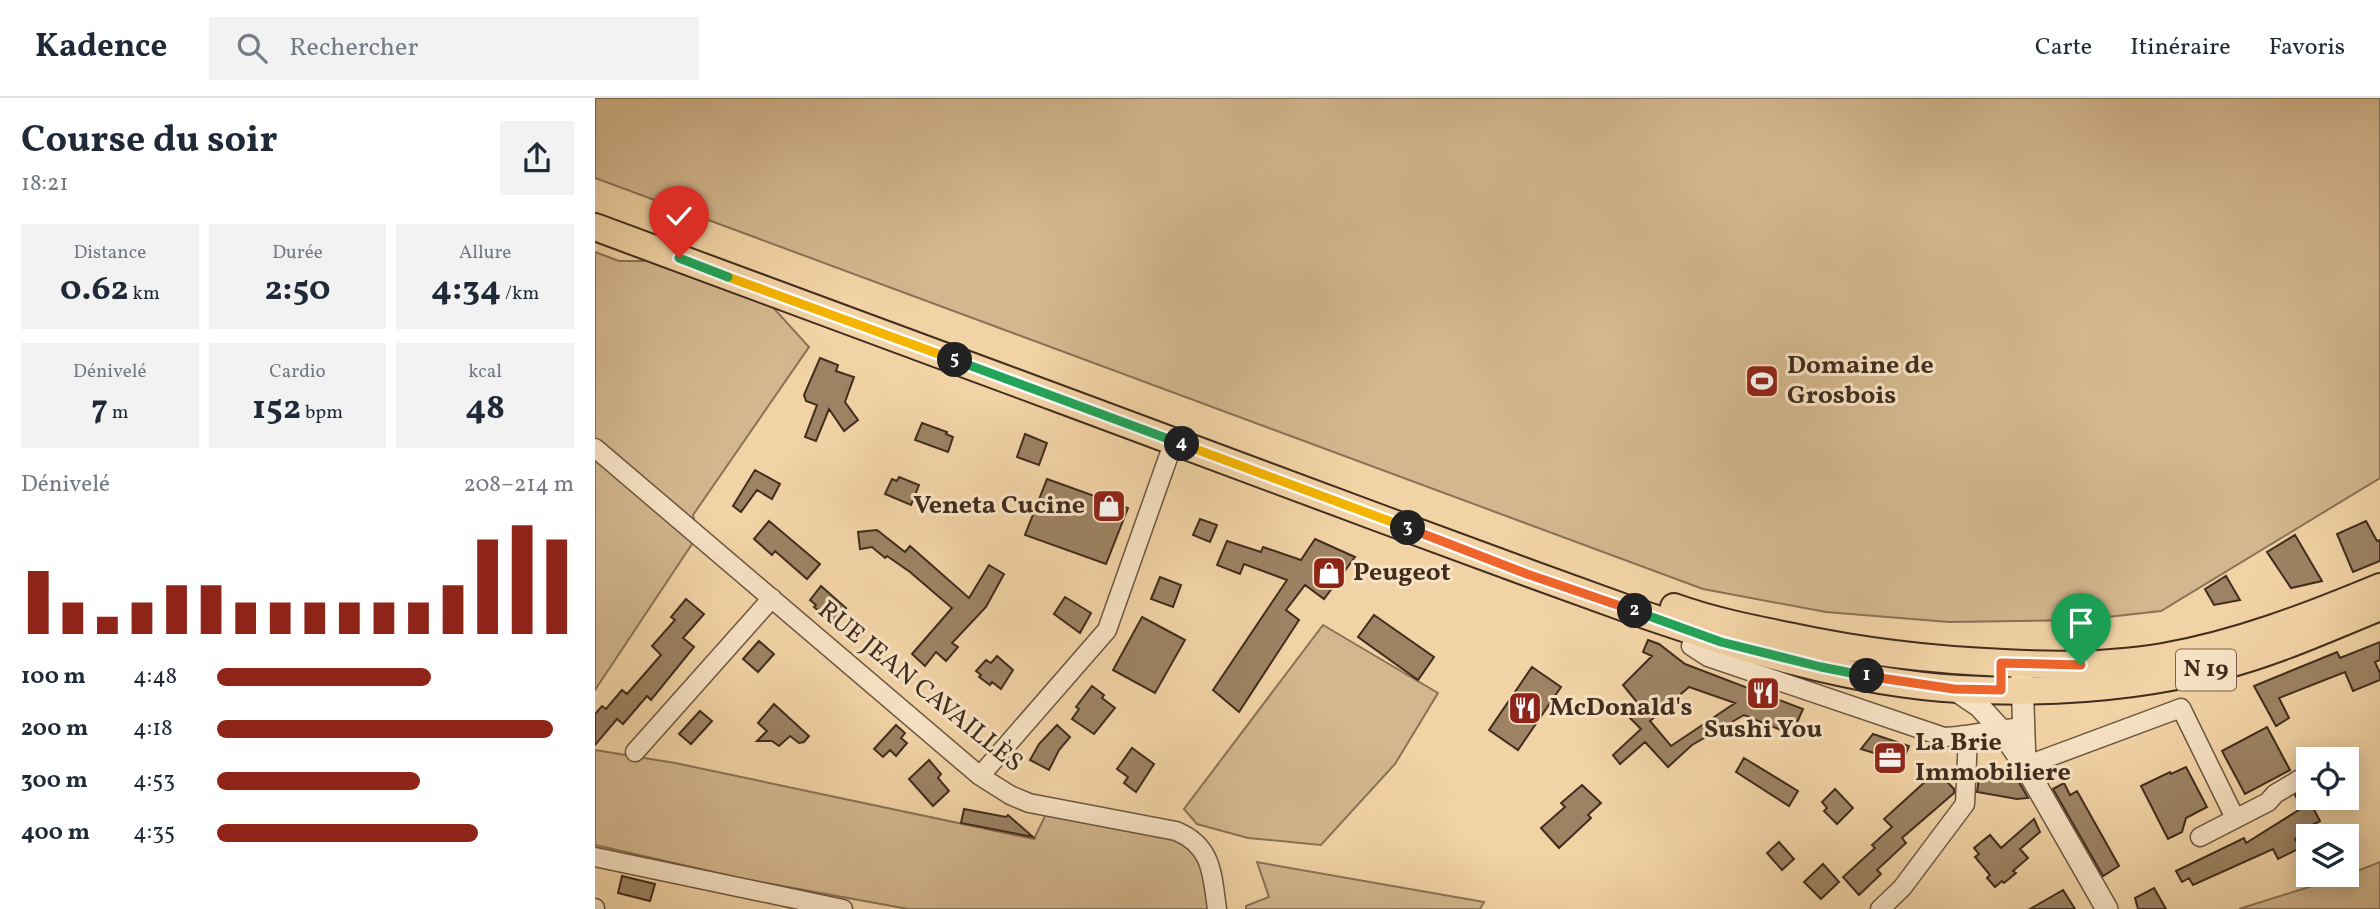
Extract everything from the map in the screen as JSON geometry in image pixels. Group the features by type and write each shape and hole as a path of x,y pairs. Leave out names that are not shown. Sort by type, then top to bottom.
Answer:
{"main road":[{"name":"N 19","path":"595,211 1443,525 1689,613 1752,629 1846,648 1929,658 2059,666 2093,664 2163,657 2190,651 2287,623 2380,587"},
{"name":"N 19","path":"595,227 1527,574 1696,634 1821,667 1954,689 2011,691 2094,688 2225,666 2292,643 2380,607"}],"street":[{"path":"980,776 1107,630 1174,441"},
{"name":"RUE JEAN CAVAILLÈS","path":"595,448 980,776 1010,795 1029,803 1184,835 1202,849 1209,861 1217,909"},
{"path":"635,752 772,598"},
{"path":"1691,646 1708,657 1944,737 2023,727"},
{"path":"2000,729 2011,691 2011,664"},
{"path":"1954,689 1979,706 2000,729 2025,766 2107,909"},
{"path":"2011,691 2023,727 2025,766"},
{"path":"2025,766 2181,708 2235,818"},
{"path":"1879,909 1902,888 1965,804 1968,736"},
{"path":"2200,837 2268,802 2275,794 2296,782"},
{"path":"595,857 843,909"}],"shaded area":[{"name":"Domaine de Grosbois","path":"595,98 2380,98 2380,478 2161,611 2081,620 1949,622 1826,612 1703,589 595,178"},
{"path":"595,252 619,261 648,261 770,304 809,347 693,515 698,535 595,690"},
{"path":"1323,625 1438,693 1395,764 1321,845 1248,838 1197,824 1184,809"},
{"path":"595,750 675,763 1034,839 1046,814 1152,833 1189,848 1199,857 1206,875 1210,909 908,909 744,879 595,845"},
{"path":"1257,862 1484,902 1480,909 1246,909 1246,906 1269,897"},
{"path":"2380,862 2380,909 2239,909 2309,887 2359,887 2359,870"}],"building":[{"path":"820,358 838,365 836,371 854,377 845,402 858,420 844,431 829,409 816,441 805,437 817,405 806,401 804,395"},
{"path":"922,423 953,437 948,452 915,440"},
{"path":"1025,434 1047,443 1039,465 1017,457"},
{"path":"755,470 780,484 772,499 757,490 741,512 733,506"},
{"path":"899,477 919,485 911,505 885,494 892,479 897,481"},
{"path":"1047,479 1128,508 1106,564 1025,535"},
{"path":"1200,519 1217,525 1210,542 1193,535"},
{"path":"769,521 820,564 807,579 775,551 772,555 754,539"},
{"path":"2366,521 2377,541 2380,540 2380,561 2353,572 2337,534"},
{"path":"877,530 905,552 910,546 969,598 989,565 1004,574 986,607 952,643 958,647 946,661 936,652 925,666 912,654 952,608 887,556 885,558 872,547 860,549 858,532"},
{"path":"2295,535 2322,581 2291,588 2267,552"},
{"path":"1315,539 1355,557 1324,599 1305,585 1286,610 1299,620 1239,712 1213,690 1287,580 1244,564 1240,574 1217,565 1227,541 1261,552 1263,547 1301,560"},
{"path":"2226,576 2240,600 2214,605 2205,589"},
{"path":"1160,577 1181,585 1173,607 1151,599"},
{"path":"821,586 846,608 833,623 814,607 816,605 810,600"},
{"path":"1065,597 1091,613 1080,633 1054,614"},
{"path":"686,599 704,614 683,638 694,647 651,700 647,696 623,724 617,719 595,745 595,714 602,706 606,709 622,690 627,694 661,655 652,646 675,620 671,617"},
{"path":"1374,615 1434,657 1418,680 1358,637"},
{"path":"1142,617 1185,640 1155,693 1113,670"},
{"path":"1648,640 1659,644 1685,664 1803,709 1791,734 1744,715 1692,745 1668,767 1645,742 1620,764 1613,755 1641,729 1629,717 1641,707 1623,685 1652,656 1643,652","holes":["1689,687 1735,703 1671,746 1650,721"]},
{"path":"759,641 774,654 758,672 743,659"},
{"path":"2380,642 2380,660 2375,662 2380,680 2353,691 2345,672 2279,698 2289,718 2276,726 2254,686 2337,652 2340,658"},
{"path":"997,656 1013,670 1001,689 992,682 990,685 979,677 981,675 976,671 986,660 991,663"},
{"name":"McDonald's","path":"1532,667 1561,687 1518,750 1489,730"},
{"path":"1092,686 1115,708 1094,734 1072,719 1079,709 1076,707"},
{"path":"774,704 809,736 804,742 799,743 790,736 779,746 772,741 757,741 767,731 758,723"},
{"path":"700,711 712,721 691,744 679,734"},
{"path":"896,725 905,733 901,738 907,743 896,756 890,750 883,757 874,749"},
{"path":"1057,725 1070,737 1059,750 1049,770 1030,760 1039,744"},
{"path":"2267,727 2290,770 2245,794 2222,751"},
{"path":"1873,734 1909,746 1904,758 1900,761 1861,749"},
{"path":"1132,748 1154,764 1136,792 1124,783 1128,777 1117,769"},
{"path":"1744,758 1798,791 1789,806 1736,772"},
{"path":"929,760 941,774 938,778 949,791 933,806 909,779"},
{"path":"2186,767 2207,807 2186,818 2182,832 2168,839 2141,786"},
{"path":"1937,771 1954,789 1954,793 1902,838 1906,843 1877,870 1881,874 1859,895 1843,877 1875,848 1872,845 1892,827 1884,819"},
{"path":"1980,772 2016,777 2028,798 2017,799 1977,792"},
{"path":"2064,783 2070,795 2077,791 2119,866 2103,876 2053,789"},
{"path":"1582,785 1601,803 1588,815 1591,818 1559,848 1541,828 1565,807 1561,803"},
{"path":"1835,789 1853,808 1837,824 1824,811 1827,808 1822,802"},
{"path":"964,809 1006,817 1008,815 1033,837 961,823"},
{"path":"2299,810 2314,810 2320,821 2314,824 2296,824 2296,850 2278,859 2273,849 2193,885 2189,878 2182,882 2176,871 2244,838 2246,843"},
{"path":"2034,819 2040,832 2020,849 2028,858 2013,871 2016,873 1995,887 1987,878 1990,875 1975,857 1979,854 1974,848 1990,835 2001,848"},
{"path":"1779,842 1794,859 1782,870 1767,853"},
{"path":"1823,864 1839,882 1821,899 1804,882"},
{"path":"622,876 655,884 650,901 618,893"},
{"path":"2154,888 2166,909 2138,909 2135,898"},
{"path":"2063,890 2075,909 2030,909"}],"place":[{"name":"Domaine de Grosbois","path":"1762,381"},
{"name":"Veneta Cucine","path":"1109,506"},
{"name":"Peugeot","path":"1329,573"},
{"name":"Sushi You","path":"1763,693"},
{"name":"McDonald's","path":"1525,708"},
{"name":"La Brie Immobiliere","path":"1890,758"}],"route":[{"path":"679,258 1527,574 1721,642 1821,667 1954,689 2001,690 2001,663 2081,665"}]}
